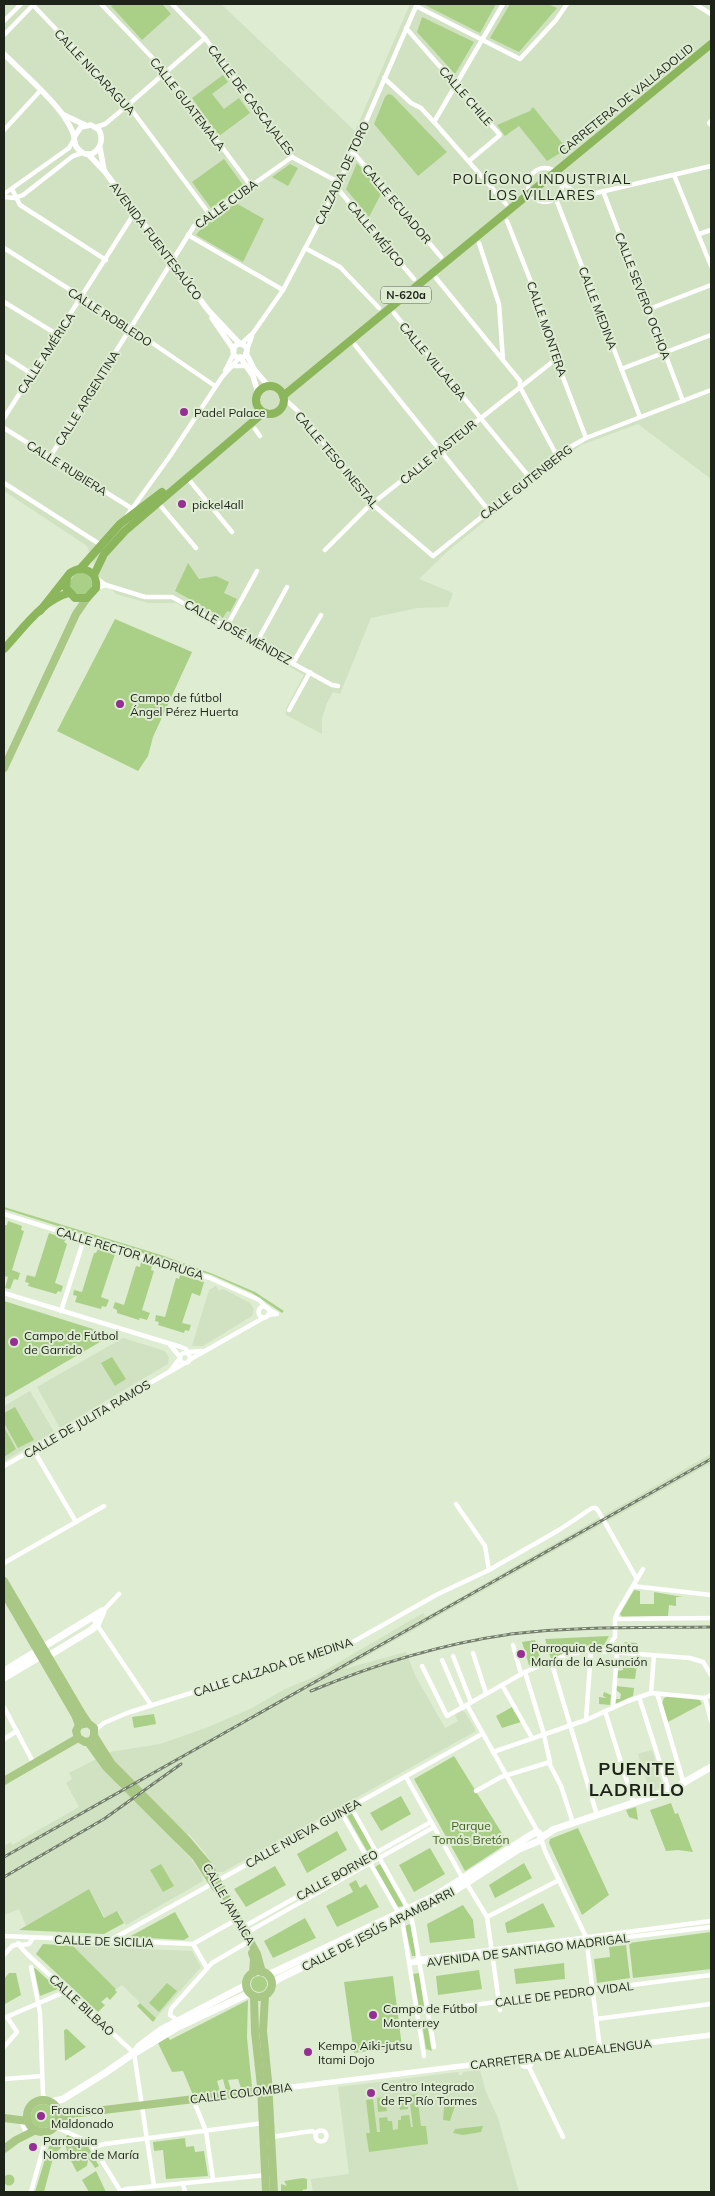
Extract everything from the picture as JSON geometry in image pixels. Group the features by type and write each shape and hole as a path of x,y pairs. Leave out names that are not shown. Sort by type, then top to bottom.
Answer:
{"highway":[{"name":"CARRETERA DE VALLADOLID","path":"94,576 104,554 125,531 206,460 263,412 271,414 277,412 286,399 711,44"},
{"path":"263,412 258,408 256,400 258,393 269,387 280,391 286,399"},
{"name":"CARRETERA DE VALLADOLID","path":"80,569 124,520 206,460"},
{"path":"4,649 40,610 70,573 80,569 90,571 94,576 96,588 87,598 72,596 56,598 40,610"},
{"path":"67,578 66,588 72,596"}],"main road":[{"path":"72,596 76,614"},
{"path":"4,768 76,614 87,598"},
{"path":"4,1580 43,1652"},
{"path":"4,1593 43,1652"},
{"path":"4,1671 43,1652 95,1621 103,1611"},
{"path":"4,1678 84,1622 95,1621"},
{"name":"CALLE JAMAICA","path":"43,1652 89,1730 106,1767 184,1841 215,1882 244,1930 265,1973"},
{"path":"89,1730 83,1742 78,1738 76,1731 89,1730"},
{"path":"4,1781 78,1738"},
{"name":"CALLE DE JESÚS ARAMBARRI","path":"265,1973 409,1912 519,1849 537,1835 669,1791 711,1767"},
{"name":"CALLE JAMAICA","path":"215,1882 254,1959 253,1973"},
{"name":"CALLE DE JESÚS ARAMBARRI","path":"272,1983 400,1916"},
{"path":"266,2192 263,2123 265,2091 263,2031 265,1996 269,1993 272,1983 265,1973 253,1973 246,1980 246,1985 252,1995 255,2032 265,2091 271,2136 274,2192"},
{"path":"134,2053 139,2046 177,2020 246,1985"},
{"path":"16,2140 36,2102 63,2099 178,2027 252,1995 265,1996"},
{"name":"CALLE COLOMBIA","path":"58,2113 71,2114 265,2091"},
{"path":"4,2149 16,2140 36,2130 51,2130 63,2099"},
{"path":"48,2101 58,2113"},
{"path":"5,2118 26,2121 36,2130"}],"street":[{"path":"4,21 21,4"},
{"path":"4,35 33,4"},
{"name":"CALLE NICARAGUA","path":"33,4 128,105 210,215"},
{"name":"CALLE GUATEMALA","path":"101,4 166,72 251,186"},
{"name":"CALLE DE CASCAJALES","path":"172,4 205,38 292,157 339,185"},
{"path":"434,122 503,4"},
{"path":"416,5 520,59 556,20 566,6 558,4"},
{"path":"695,4 711,14"},
{"name":"CALZADA DE TORO","path":"240,344 252,334 283,290 339,185 416,5"},
{"name":"CALLE CHILE","path":"406,28 500,135 469,161"},
{"path":"62,114 85,125 96,127 105,124 205,38"},
{"path":"4,54 62,114 78,149 85,153"},
{"path":"384,78 412,103 421,108 506,204"},
{"path":"4,130 40,91"},
{"path":"711,121 709,123 711,125"},
{"path":"4,196 15,198 23,195 73,156 97,151 100,148 105,124"},
{"path":"4,196 69,148 78,129 85,125"},
{"path":"96,127 102,134"},
{"name":"AVENIDA FUENTESAÚCO","path":"100,148 105,172"},
{"name":"CALLE ECUADOR","path":"353,152 441,257"},
{"name":"AVENIDA FUENTESAÚCO","path":"85,153 105,172 208,310 247,366 253,376 258,393"},
{"name":"CALLE CUBA","path":"172,262 194,226 292,157"},
{"path":"530,194 539,202 545,203 575,192 592,194 603,192 711,166"},
{"name":"CARRETERA DE VALLADOLID","path":"530,194 528,181 534,172 544,168 556,172 562,182"},
{"path":"674,175 711,266"},
{"path":"557,198 562,182 575,192"},
{"name":"CALLE MÉJICO","path":"339,185 414,279"},
{"path":"12,189 20,205 106,260"},
{"name":"CALLE SEVERO OCHOA","path":"603,192 683,401"},
{"name":"CALLE MEDINA","path":"557,198 640,417"},
{"name":"CALLE AMÉRICA","path":"4,418 135,212"},
{"name":"CALLE MONTERA","path":"507,220 535,292 556,359 586,438"},
{"path":"699,234 711,230"},
{"path":"188,236 283,290"},
{"path":"479,243 499,304 503,360"},
{"name":"CALLE ROBLEDO","path":"4,248 126,325 129,329 215,386"},
{"path":"305,248 340,267 379,308"},
{"name":"CALLE ARGENTINA","path":"50,457 172,262"},
{"path":"436,278 520,382 520,387 557,456"},
{"path":"648,309 711,285"},
{"path":"4,302 58,335"},
{"name":"AVENIDA FUENTESAÚCO","path":"208,310 247,352 254,369 269,387"},
{"name":"CALLE VILLALBA","path":"394,313 530,478"},
{"name":"CALZADA DE TORO","path":"247,352 252,334"},
{"path":"621,369 711,334"},
{"path":"124,520 131,508 142,497 215,386 232,366 240,344"},
{"path":"355,345 490,511"},
{"path":"222,377 237,354 247,352"},
{"path":"4,356 32,374"},
{"name":"CALLE PASTEUR","path":"325,550 372,504 556,359"},
{"path":"232,366 247,366"},
{"name":"CALLE GUTENBERG","path":"433,556 557,456 586,438 711,390"},
{"name":"CALLE TESO INESTAL","path":"286,399 301,414 372,504 433,556"},
{"name":"CALLE RUBIERA","path":"4,428 131,508"},
{"path":"255,429 260,436"},
{"path":"190,481 232,532"},
{"path":"4,483 101,545"},
{"path":"159,504 196,548"},
{"path":"227,626 257,571"},
{"name":"CALLE JOSÉ MÉNDEZ","path":"94,576 106,585 145,597 172,597 257,642 332,685 338,686"},
{"path":"96,588 106,585"},
{"path":"257,642 287,587"},
{"path":"294,663 321,615"},
{"path":"289,710 310,672"},
{"name":"CALLE RECTOR MADRUGA","path":"4,1214 210,1278 264,1303 267,1308"},
{"path":"61,1311 84,1238"},
{"path":"4,1293 181,1347 187,1353 187,1361 180,1358 169,1344"},
{"path":"254,1298 264,1316"},
{"path":"259,1309 267,1308 277,1314 264,1316"},
{"path":"264,1316 267,1308"},
{"name":"CALLE DE JULITA RAMOS","path":"4,1466 264,1316"},
{"name":"CALLE DE JULITA RAMOS","path":"170,1371 180,1358 187,1353 206,1350"},
{"path":"34,1449 76,1522"},
{"path":"456,1504 485,1546 490,1570"},
{"path":"4,1564 104,1506"},
{"name":"CALLE CALZADA DE MEDINA","path":"89,1730 121,1715 351,1643 436,1595 490,1570 559,1530 588,1509 595,1508 599,1512 637,1578"},
{"path":"605,1651 615,1637 615,1620 643,1569"},
{"path":"633,1586 711,1595"},
{"path":"103,1611 119,1594"},
{"path":"615,1620 711,1618"},
{"path":"95,1621 152,1705"},
{"path":"513,1645 544,1735 550,1763 561,1786 573,1823"},
{"path":"586,1720 591,1650"},
{"path":"422,1666 448,1716 523,1673 550,1661 591,1650 697,1659 705,1664 711,1675"},
{"path":"612,1708 617,1652"},
{"path":"473,1653 486,1693"},
{"path":"654,1655 654,1693 661,1704 684,1784"},
{"path":"452,1656 467,1705"},
{"path":"442,1660 537,1835 586,1937 600,2049"},
{"path":"550,1661 598,1815"},
{"path":"502,1685 531,1736"},
{"path":"493,1752 586,1720 639,1697 654,1693 705,1698 711,1695"},
{"path":"661,1704 665,1694"},
{"path":"639,1697 669,1791"},
{"path":"705,1698 711,1720"},
{"path":"4,1707 34,1764"},
{"path":"605,1711 634,1804"},
{"path":"4,1739 17,1731"},
{"name":"CALLE NUEVA GUINEA","path":"109,1941 482,1734"},
{"path":"476,1791 501,1777 550,1763"},
{"path":"406,1776 487,1917 500,2010"},
{"path":"351,1806 409,1912 434,2047"},
{"path":"342,1812 400,1916 424,2056"},
{"name":"CALLE BORNEO","path":"244,1930 431,1822"},
{"name":"CALLE BORNEO","path":"244,1930 371,1864 434,1827"},
{"path":"487,1917 559,1880"},
{"path":"206,1968 193,1944 234,1921"},
{"name":"AVENIDA DE SANTIAGO MADRIGAL","path":"492,1952 586,1937 711,1921"},
{"name":"AVENIDA DE SANTIAGO MADRIGAL","path":"409,1963 711,1927"},
{"path":"124,1932 124,1941"},
{"name":"CALLE DE SICILIA","path":"4,1936 193,1944"},
{"path":"16,1937 18,1944"},
{"path":"30,1956 29,1944 33,1938"},
{"path":"177,2020 170,2015 171,2009 206,1968 246,1943"},
{"name":"CALLE BILBAO","path":"18,1944 134,2053"},
{"path":"4,1955 12,1946 29,1944"},
{"path":"31,1968 39,2004 42,2076 48,2101"},
{"name":"CALLE DE PEDRO VIDAL","path":"417,2012 711,1975"},
{"path":"4,2047 17,2032 6,2017 67,1991"},
{"path":"596,2019 711,2004"},
{"name":"CARRETERA DE ALDEALENGUA","path":"411,2072 711,2035"},
{"path":"134,2053 154,2186"},
{"path":"529,2067 532,2065 531,2058"},
{"path":"520,2059 523,2066 529,2067"},
{"path":"529,2067 563,2137"},
{"name":"CALLE COLOMBIA","path":"265,2091 411,2072"},
{"path":"4,2079 42,2076"},
{"path":"193,2100 206,2131 213,2179"},
{"path":"94,2147 263,2123"},
{"path":"31,2192 51,2130 67,2132 91,2143 121,2192 126,2188 265,2176 273,2172"},
{"path":"271,2136 312,2131 316,2133"},
{"path":"183,2184 185,2192"}],"shaded area":[{"name":"POLÍGONO INDUSTRIAL LOS VILLARES","path":"4,4 221,4 355,131 410,4 711,4 711,479 638,424 581,445 449,550 419,579 453,593 448,607 417,608 371,618 340,694 333,692 327,703 322,718 322,734 286,715 286,708 304,675 176,603 148,603 116,594 98,576 87,546 4,491"},
{"path":"216,1286 219,1291 223,1289 250,1303 254,1309 252,1316 203,1346 192,1346 209,1290"},
{"path":"123,1338 165,1351 169,1358 168,1364 60,1428 37,1387"},
{"path":"30,1391 54,1432 4,1461 4,1406"},
{"path":"711,1454 711,1463 344,1669 406,1652 415,1675 445,1728 458,1721 455,1715 462,1711 465,1712 476,1731 223,1872 216,1872 206,1854 189,1834 176,1843 191,1859 202,1875 203,1881 126,1925 118,1911 105,1918 89,1889 26,1926 19,1909 4,1915 4,1846 11,1842 12,1845 79,1807 66,1783 72,1779 69,1773 110,1752 160,1744 206,1728 252,1708 285,1689 314,1677 423,1613 426,1617"},
{"path":"652,1750 663,1787 650,1792 638,1754"},
{"path":"73,1946 192,1951 201,1967 156,2018 122,1985 116,1989"},
{"path":"480,2070 486,2092 498,2118 519,2192 313,2192 311,2179 349,2174 338,2087 458,2072 459,2075 462,2075 463,2072"}],"green space":[{"path":"113,4 162,4 171,14 142,40 111,6"},
{"path":"426,4 496,4 480,33"},
{"path":"510,4 548,4 557,8 519,52 490,38"},
{"path":"422,17 474,42 455,74 417,32"},
{"path":"223,75 228,82 212,94 224,109 239,98 250,113 219,136 192,98"},
{"path":"388,94 392,95 447,152 418,176 374,124"},
{"path":"533,107 567,149 547,161 519,126 505,136 497,125 530,111"},
{"path":"224,159 243,185 211,208 192,182"},
{"path":"357,163 382,192 369,217 346,189"},
{"path":"290,164 298,168 288,186 272,177"},
{"path":"236,203 264,219 243,262 196,235 201,229"},
{"path":"188,563 199,579 216,576 229,582 224,593 237,599 230,612 227,611 223,618 175,591"},
{"path":"81,573 89,576 92,584 89,592 81,595 73,592 70,584 73,576"},
{"name":"Campo de fútbol Ángel Pérez Huerta","path":"115,619 192,652 153,737 148,756 138,771 57,731"},
{"path":"4,1207 161,1255 213,1274 255,1292 284,1311 282,1313 252,1293 212,1275 4,1209"},
{"path":"8,1221 22,1226 21,1230 24,1231 12,1270 20,1273 18,1280 14,1279 10,1289 5,1288 8,1277 4,1276 4,1225 7,1225"},
{"path":"49,1233 66,1239 64,1242 67,1244 55,1283 63,1286 61,1292 58,1291 56,1294 28,1286 29,1283 25,1282 27,1275 35,1277"},
{"path":"98,1249 115,1254 101,1297 109,1300 106,1307 102,1306 101,1309 75,1302 77,1296 73,1295 74,1290 82,1292 94,1253"},
{"path":"141,1262 152,1266 151,1270 154,1271 142,1310 150,1313 147,1320 140,1318 139,1320 117,1313 117,1310 113,1308 115,1302 124,1305 136,1266 140,1267"},
{"path":"180,1275 204,1282 200,1296 192,1293 182,1323 191,1325 189,1331 185,1330 184,1333 158,1325 159,1322 155,1321 156,1315 165,1317 176,1278 179,1279"},
{"path":"4,1301 112,1335 4,1398"},
{"path":"112,1357 126,1379 115,1386 101,1363"},
{"path":"15,1407 34,1440 18,1448 4,1423 4,1413"},
{"path":"4,1427 16,1449 4,1457"},
{"path":"634,1590 640,1591 640,1604 654,1604 654,1592 683,1597 676,1597 676,1606 669,1605 668,1616 622,1617 620,1614"},
{"path":"609,1636 604,1645 592,1644 551,1659 545,1639"},
{"path":"535,1640 541,1662 531,1666 529,1665 522,1642"},
{"path":"624,1642 637,1643 635,1652 623,1650 626,1644"},
{"path":"627,1663 634,1664 636,1669 637,1664 635,1679 617,1678 617,1671 623,1670 623,1664 625,1664 626,1670"},
{"path":"616,1686 634,1688 633,1696 615,1704 615,1699 620,1699 621,1694 616,1690"},
{"path":"604,1692 611,1695 610,1705 599,1704 599,1697 607,1698 603,1696"},
{"path":"668,1696 699,1699 702,1704 668,1722 662,1703 664,1698"},
{"path":"512,1707 521,1722 502,1728 496,1716"},
{"path":"154,1714 156,1724 134,1728 132,1717"},
{"name":"Parque Tomás Bretón","path":"454,1756 508,1843 465,1871 414,1779"},
{"path":"401,1796 411,1814 381,1831 370,1813"},
{"path":"671,1803 675,1814 678,1813 693,1852 666,1851 650,1810"},
{"path":"636,1807 638,1820 629,1817 626,1810"},
{"path":"351,1811 372,1848 367,1851 346,1814"},
{"path":"578,1828 609,1895 582,1915 549,1843 550,1839"},
{"path":"337,1831 347,1850 307,1873 297,1854"},
{"path":"430,1848 445,1874 414,1892 399,1865"},
{"path":"524,1863 532,1878 495,1898 489,1885"},
{"path":"161,1864 174,1886 163,1892 150,1870"},
{"path":"380,1864 403,1906 398,1907 375,1867"},
{"path":"275,1866 286,1885 246,1907 234,1889"},
{"path":"356,1880 360,1888 366,1884 379,1907 337,1927 326,1906 353,1892 349,1884"},
{"path":"89,1889 104,1918 117,1911 124,1923 104,1934 19,1930"},
{"path":"543,1903 555,1927 507,1933 505,1923"},
{"path":"463,1905 473,1920 475,1938 430,1943 427,1924"},
{"path":"175,1912 189,1937 184,1940 129,1937"},
{"path":"305,1918 316,1938 273,1958 264,1941"},
{"path":"410,1924 415,1956 412,1956 405,1926"},
{"path":"711,1932 711,1969 633,1978 629,1943"},
{"path":"43,1944 73,1946 117,1992 110,2000 107,1997 101,2002 105,2005 98,2012 36,1954"},
{"path":"626,1945 630,1978 597,1983 594,1959 610,1957 609,1947"},
{"path":"564,1963 565,1979 516,1984 514,1969"},
{"path":"35,1968 58,1989 40,1996"},
{"path":"479,1970 482,1989 438,1995 436,1976"},
{"path":"9,1973 16,1973 21,1995 5,2004 4,1979"},
{"path":"419,1973 424,2006 421,2008 419,2007 413,1974"},
{"path":"259,1976 267,1984 259,1992 251,1984"},
{"name":"Campo de Fútbol Monterrey","path":"393,1976 402,2047 354,2053 344,1982"},
{"path":"167,1983 177,1991 159,2012 149,2003"},
{"path":"248,2000 247,2038 252,2087 241,2088 238,2079 228,2080 231,2090 226,2091 223,2079 217,2081 220,2091 193,2095 183,2071 172,2072 158,2043 168,2037 170,2040"},
{"path":"140,2003 156,2018 153,2022 137,2006"},
{"path":"427,2022 432,2051 426,2049 422,2023"},
{"path":"67,2029 86,2047 65,2061 64,2030"},
{"path":"417,2094 421,2126 426,2126 428,2144 369,2152 366,2133 370,2133 366,2100 373,2099 377,2132 380,2132 379,2118 387,2117 388,2121 392,2121 393,2130 398,2129 398,2120 401,2120 401,2116 409,2115 411,2127 413,2127 409,2095"},
{"path":"407,2095 408,2109 400,2110 398,2096"},
{"path":"385,2097 387,2111 378,2112 377,2098"},
{"path":"448,2100 457,2100 450,2121 443,2120 444,2107"},
{"path":"43,2104 52,2107 55,2116 52,2125 43,2128 34,2125 31,2116 34,2107"},
{"path":"483,2126 481,2132 463,2135 453,2133 455,2129"},
{"path":"68,2134 86,2143 99,2166 95,2168 84,2155 67,2151 64,2139"},
{"path":"185,2138 186,2147 194,2146 195,2152 204,2151 208,2176 166,2179 163,2150 154,2151 153,2142"},
{"path":"60,2142 61,2148 54,2154 44,2192 35,2192 49,2146"},
{"path":"67,2154 75,2154 88,2160 87,2166 77,2172 70,2159 66,2161"},
{"path":"96,2171 106,2192 89,2192 82,2180"},
{"path":"7,2175 11,2175 14,2180 13,2184 7,2185 4,2182 4,2178"},
{"path":"307,2179 307,2189 302,2190 304,2192 281,2192 281,2184 287,2186 284,2181"}],"railway":[{"path":"4,1857 711,1459"},
{"path":"311,1691 359,1672 409,1656 485,1638 536,1631 711,1627"},
{"path":"4,1877 104,1819 181,1764"}],"place":[{"name":"Padel Palace","path":"184,412"},
{"name":"pickel4all","path":"182,504"},
{"name":"Campo de fútbol Ángel Pérez Huerta","path":"120,704"},
{"name":"Campo de Fútbol de Garrido","path":"14,1342"},
{"name":"Parroquia de Santa María de la Asunción","path":"521,1654"},
{"name":"Campo de Fútbol Monterrey","path":"373,2015"},
{"name":"Kempo Aiki-jutsu Itami Dojo","path":"308,2052"},
{"name":"Centro Integrado de FP Río Tormes","path":"371,2093"},
{"name":"Francisco Maldonado","path":"41,2116"},
{"name":"Parroquia Nombre de María","path":"33,2147"}],"district":[{"name":"POLÍGONO INDUSTRIAL LOS VILLARES","path":"542,187"},
{"name":"PUENTE LADRILLO","path":"637,1778"}]}
